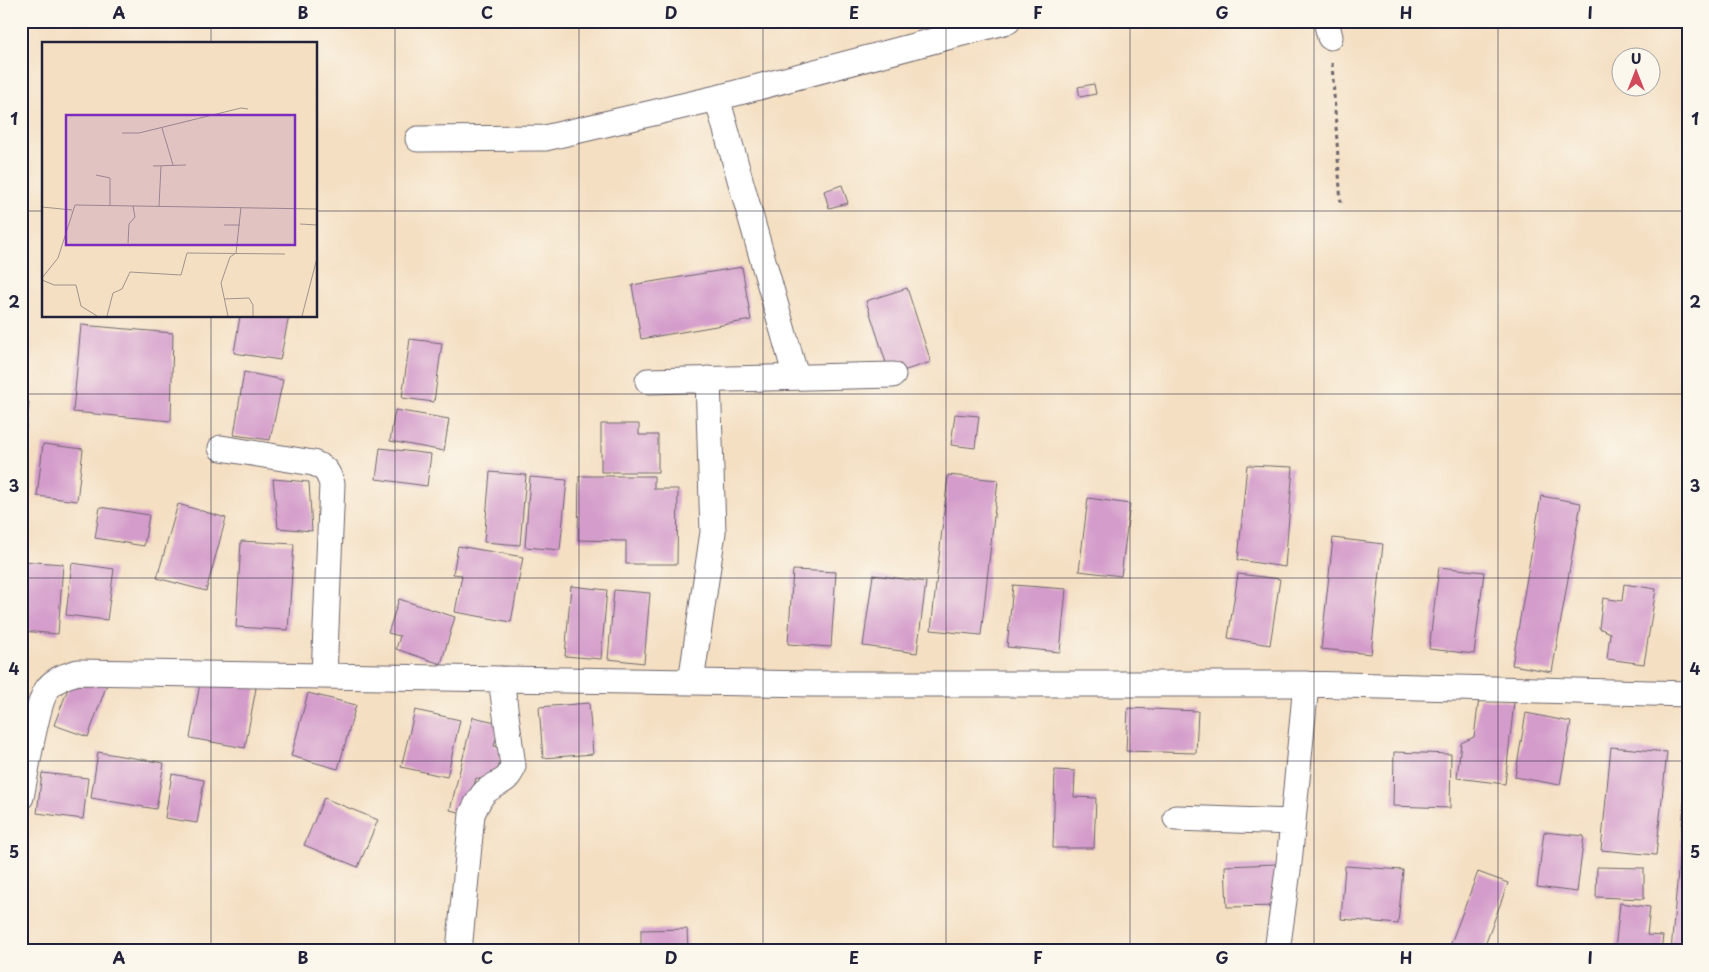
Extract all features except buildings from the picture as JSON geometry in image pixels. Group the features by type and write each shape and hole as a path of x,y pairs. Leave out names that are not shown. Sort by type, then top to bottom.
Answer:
{"street":[{"path":"418,139 544,138 717,98 1008,21"},
{"path":"717,98 796,377"},
{"path":"648,381 893,375"},
{"path":"691,682 713,532 708,379"},
{"path":"221,448 313,463 322,466 328,472 332,484 324,676"},
{"path":"21,797 31,706 53,683 68,674 78,672 832,684 1306,684 1688,694"},
{"path":"459,951 472,814 485,792 508,778 513,766 501,679"},
{"path":"1277,951 1289,864 1306,684"},
{"path":"1176,818 1293,822"}],"path":[{"path":"1328,29 1341,205"}]}
